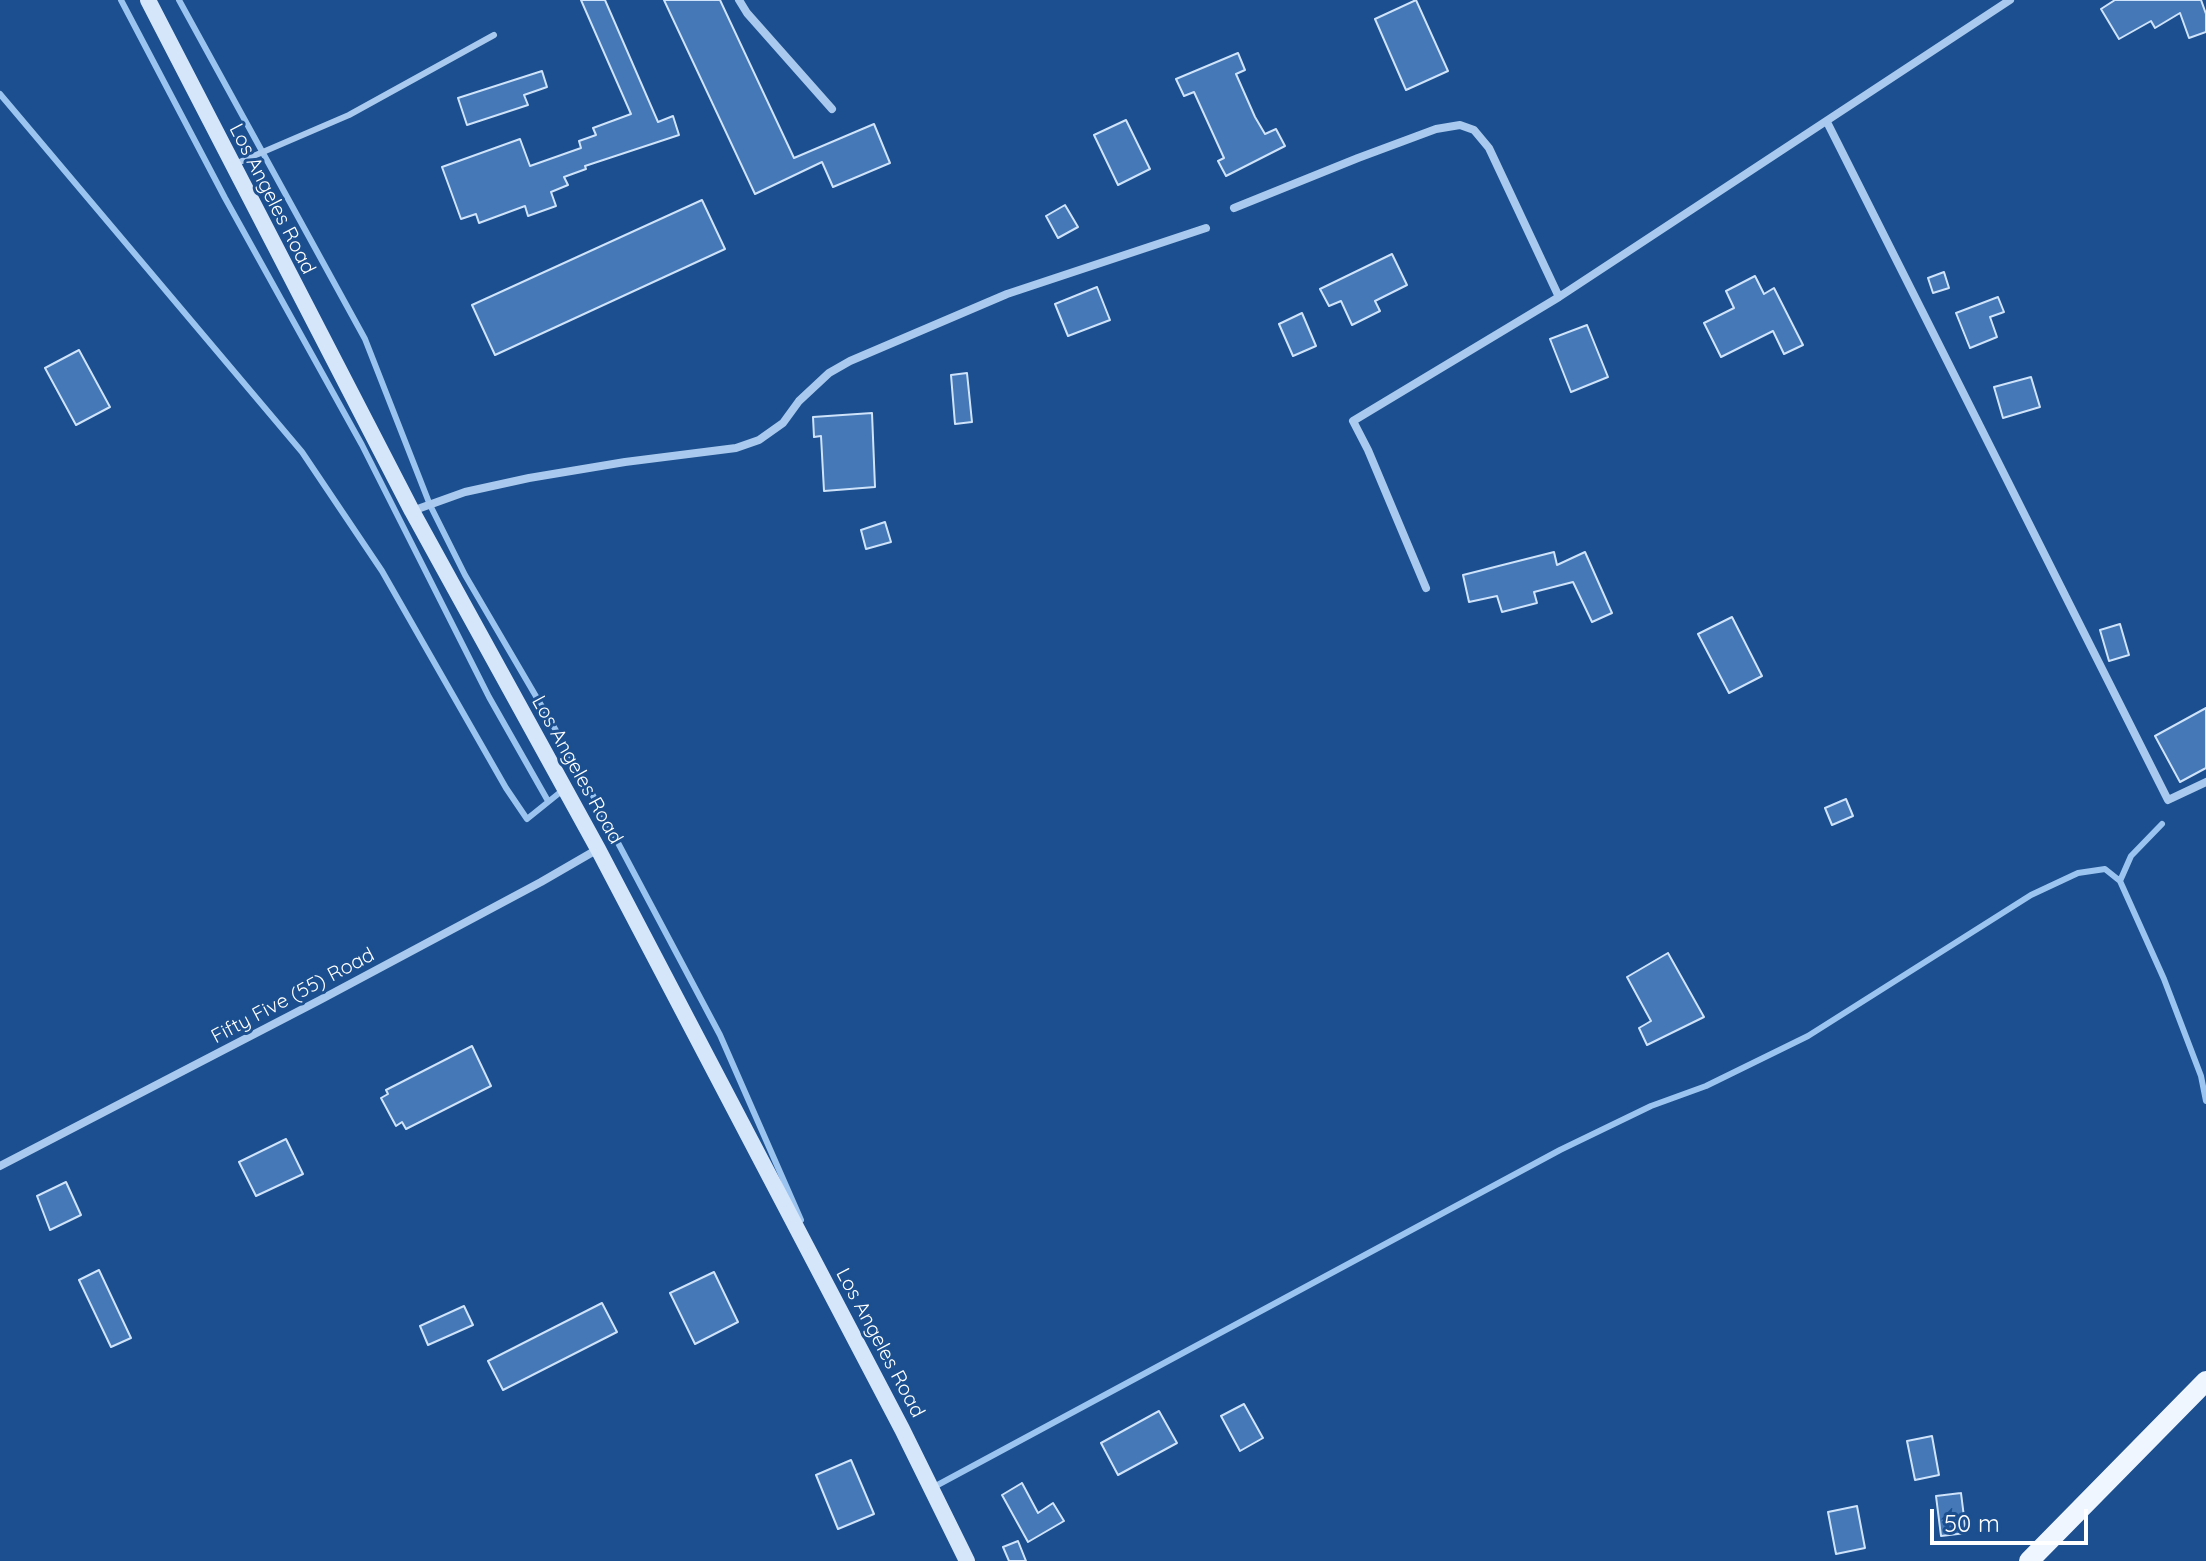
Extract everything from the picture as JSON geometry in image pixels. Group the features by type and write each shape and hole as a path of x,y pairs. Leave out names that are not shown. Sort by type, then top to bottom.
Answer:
{"main road":[{"name":"Los Angeles Road","path":"148,0 412,511 598,849 902,1429 967,1561"},
{"path":"2029,1561 2206,1381"}],"street":[{"path":"739,0 832,109"},
{"path":"1426,588 1353,421 1559,297 2010,0"},
{"path":"1827,122 2168,800 2206,782"},
{"path":"1234,208 1436,129 1460,125 1474,130 1489,148 1559,297"},
{"path":"412,511 465,492 529,478 736,448 759,440 783,423 799,401 829,373 850,361 1007,294 1206,228"},
{"name":"Fifty Five (55) Road","path":"0,1166 320,1000 598,849"}],"lane":[{"path":"232,165 349,115 494,35"}],"building":[{"path":"581,0 605,0 658,122 673,116 679,135 585,166 586,169 564,177 568,185 551,192 556,206 528,216 525,206 479,223 476,214 461,219 442,167 520,139 530,166 581,148 579,141 596,135 593,128 631,114"},
{"path":"664,0 720,0 794,158 874,124 890,163 833,187 822,162 755,194"},
{"path":"1416,0 1448,71 1406,90 1375,19"},
{"path":"2115,0 2201,0 2206,14 2206,32 2189,38 2180,13 2155,28 2151,21 2119,39 2101,9"},
{"path":"1238,53 1245,70 1236,74 1255,117 1265,134 1276,129 1285,146 1226,176 1218,161 1224,158 1194,92 1184,96 1176,79"},
{"path":"542,71 547,87 524,95 528,105 467,125 458,98"},
{"path":"1126,120 1150,169 1118,185 1094,135"},
{"path":"702,200 725,249 495,355 472,305"},
{"path":"1065,205 1078,227 1058,238 1046,216"},
{"path":"1392,254 1407,285 1375,301 1380,311 1352,325 1341,301 1329,306 1320,289"},
{"path":"1944,272 1949,288 1933,293 1928,278"},
{"path":"1755,276 1764,294 1774,288 1803,345 1784,354 1773,331 1721,357 1704,323 1734,308 1726,291"},
{"path":"1097,287 1110,320 1068,336 1055,304"},
{"path":"1998,297 2004,312 1990,317 1997,337 1970,348 1956,313"},
{"path":"1302,313 1316,346 1293,356 1279,324"},
{"path":"1587,325 1608,377 1571,392 1550,339"},
{"path":"79,350 110,407 76,425 45,368"},
{"path":"967,373 972,422 955,424 951,375"},
{"path":"2031,377 2040,407 2003,418 1994,387"},
{"path":"872,413 875,487 824,491 821,436 814,437 813,417"},
{"path":"885,522 891,542 866,549 861,530"},
{"path":"1554,552 1557,565 1585,552 1612,613 1592,622 1573,582 1534,592 1537,603 1502,612 1497,596 1469,602 1463,575"},
{"path":"1732,617 1762,676 1729,693 1698,634"},
{"path":"2120,624 2129,655 2109,661 2100,630"},
{"path":"2206,708 2206,768 2180,782 2155,736"},
{"path":"1846,799 1853,816 1832,825 1825,808"},
{"path":"1668,953 1704,1017 1647,1045 1639,1028 1651,1021 1627,977"},
{"path":"472,1046 491,1086 406,1129 402,1122 396,1126 381,1098 388,1094 386,1090"},
{"path":"286,1139 303,1174 256,1196 239,1162"},
{"path":"66,1182 81,1215 50,1230 37,1196"},
{"path":"99,1270 131,1338 111,1347 79,1280"},
{"path":"714,1272 738,1322 695,1344 670,1293"},
{"path":"602,1303 617,1332 503,1390 488,1361"},
{"path":"464,1306 473,1325 428,1345 420,1326"},
{"path":"1244,1404 1263,1438 1240,1451 1221,1416"},
{"path":"1159,1411 1177,1443 1118,1475 1101,1443"},
{"path":"1932,1436 1939,1475 1915,1480 1907,1441"},
{"path":"851,1460 874,1514 838,1529 816,1475"},
{"path":"1022,1483 1038,1513 1053,1503 1064,1521 1028,1542 1002,1495"},
{"path":"1961,1493 1966,1533 1941,1536 1936,1496"},
{"path":"1857,1506 1865,1548 1836,1554 1828,1512"},
{"path":"1018,1541 1026,1561 1009,1561 1003,1547"}],"waterway":[{"path":"121,0 225,198 362,445 489,697 548,801"},
{"path":"179,0 365,339 430,505 465,575 582,775 720,1035 801,1220"},
{"path":"0,94 302,452 382,571 506,788 527,819 563,790"},
{"path":"2162,824 2131,856 2120,881 2164,979 2201,1076 2206,1101"},
{"path":"932,1488 1560,1150 1651,1106 1706,1086 1808,1036 2031,895 2078,873 2105,869 2120,881"}]}
